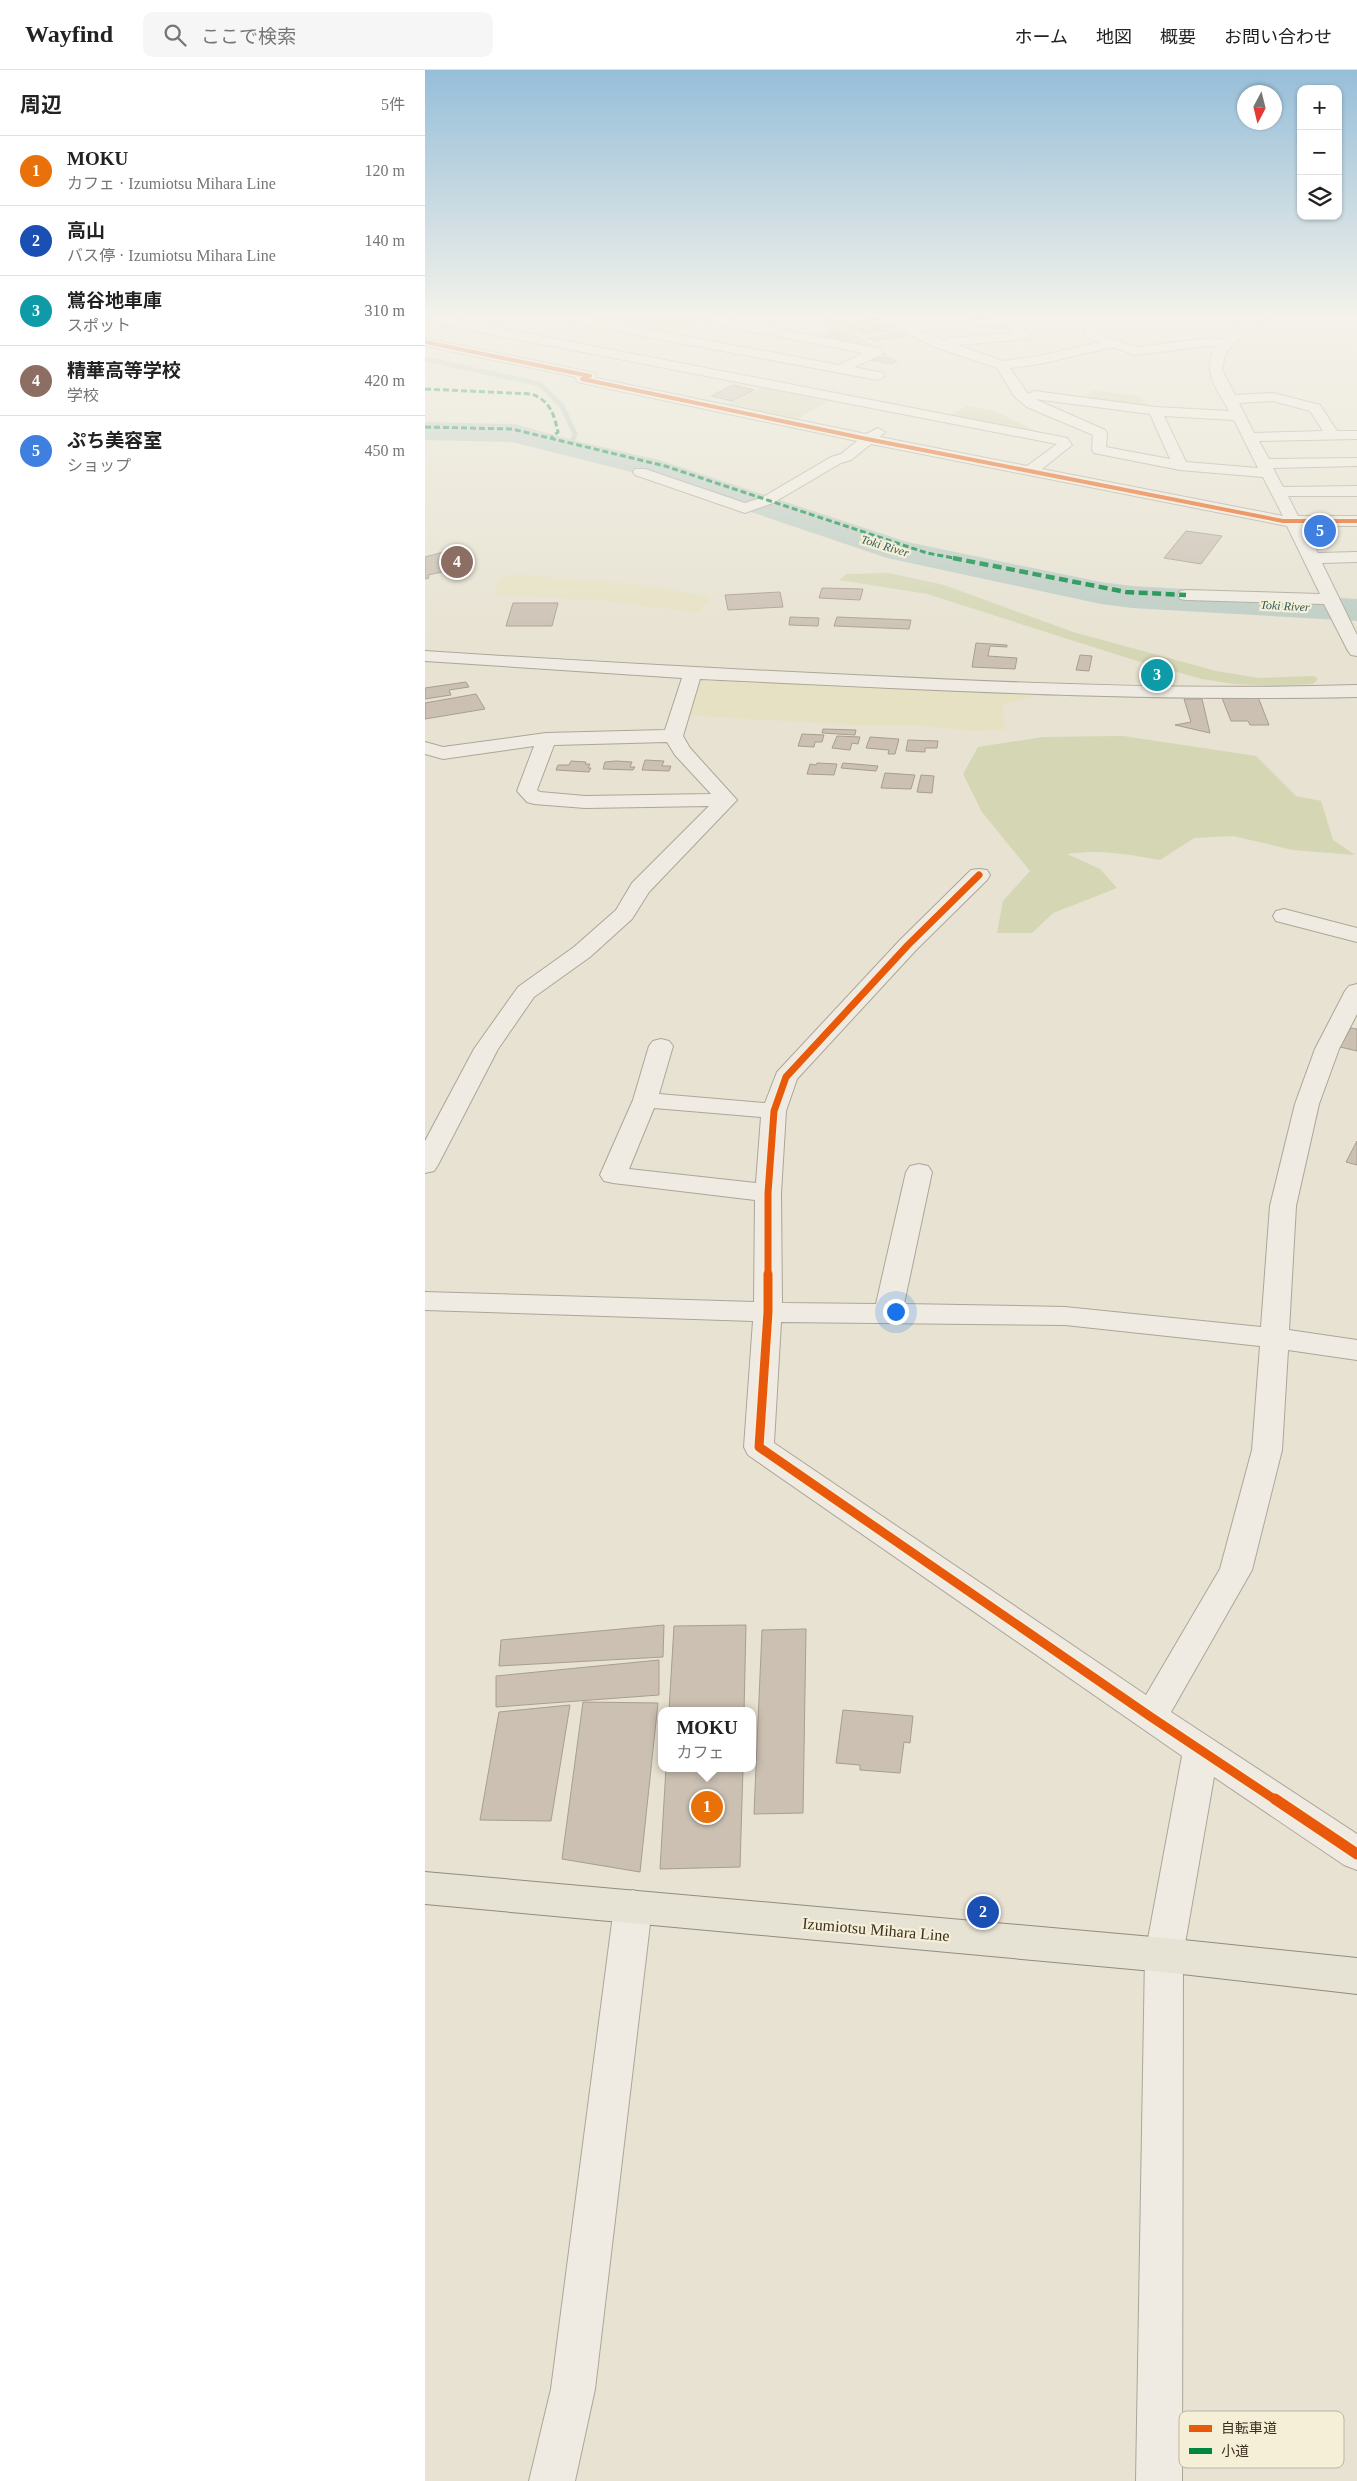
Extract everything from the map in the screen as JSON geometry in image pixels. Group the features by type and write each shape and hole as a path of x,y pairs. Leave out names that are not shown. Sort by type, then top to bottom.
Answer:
{"main road":[{"name":"Izumiotsu Mihara Line","path":"425,1888 1164,1955 1357,1976"}],"street":[{"path":"830,431 1029,472 1293,522 1357,521"},
{"path":"640,472 745,508 757,504 836,460 846,458 879,431"},
{"path":"1008,431 1062,441 1065,445 1029,472"},
{"path":"1094,431 1100,433 1099,450 1180,466 1266,468 1357,462"},
{"path":"1164,431 1180,466"},
{"path":"1246,431 1279,492 1357,651"},
{"path":"1329,431 1332,436"},
{"path":"1250,437 1357,435"},
{"path":"1279,492 1357,491"},
{"path":"1312,558 1357,557"},
{"path":"1186,595 1334,606 1351,604"},
{"path":"425,656 693,673 980,686 1238,694 1357,691"},
{"path":"693,673 673,736 682,751 727,800"},
{"path":"425,748 443,753 546,739 673,736"},
{"path":"546,739 527,792 534,798 585,802 727,800"},
{"path":"425,1165 486,1049 526,992 582,952 624,914 640,888 727,800"},
{"path":"979,875 909,945 787,1077 774,1111 768,1193 767,1312 759,1447 1151,1717 1357,1854"},
{"path":"1284,916 1357,936"},
{"path":"1151,1717 1236,1570 1267,1450 1283,1206 1307,1104 1327,1049 1357,991"},
{"path":"661,1046 645,1100 613,1175 768,1193"},
{"path":"645,1100 774,1111"},
{"path":"888,1314 919,1172"},
{"path":"425,1301 767,1312 1065,1316 1275,1338 1357,1350"},
{"path":"1159,2481 1164,1955 1201,1750"},
{"path":"552,2481 573,2388 633,1907"}],"shaded area":[{"path":"516,574 654,586 711,597 699,613 606,601 495,595 498,578"},
{"path":"701,681 1042,694 1002,705 1005,729 976,731 914,725 851,725 686,715"}],"green space":[{"path":"889,573 944,585 1073,632 1216,671 1259,678 1314,676 1318,679 1313,684 1275,686 1234,684 1202,679 1134,660 927,594 839,580 847,574"},
{"path":"1123,736 1256,756 1296,796 1321,801 1333,840 1355,855 1293,850 1233,836 1194,838 1160,860 1102,852 1067,854 1100,869 1117,888 1053,913 1032,933 997,933 1003,901 1030,871 982,812 963,774 978,747 1043,737"}],"building":[{"path":"1186,531 1222,536 1201,564 1164,558"},
{"path":"451,550 467,561 458,563 465,567 428,575 429,578 425,579 425,557"},
{"path":"822,588 863,589 860,600 819,598"},
{"path":"780,592 783,607 728,610 725,595"},
{"path":"513,603 558,603 552,626 506,626"},
{"path":"790,617 819,618 818,626 789,625"},
{"path":"837,617 911,620 909,629 834,626"},
{"path":"976,643 1007,645 1007,647 990,646 988,656 1017,658 1015,669 972,667"},
{"path":"1080,655 1092,656 1089,671 1076,670"},
{"path":"1150,666 1165,671 1165,679 1149,678"},
{"path":"466,682 469,687 449,690 451,695 425,699 425,688"},
{"path":"476,694 485,709 425,719 425,703"},
{"path":"1258,697 1269,725 1250,725 1248,721 1231,721 1222,698"},
{"path":"1184,699 1202,699 1210,733 1175,725 1191,722"},
{"path":"823,729 856,730 855,735 822,733"},
{"path":"802,734 824,735 822,742 815,742 814,747 798,746"},
{"path":"837,736 860,737 858,744 852,743 850,750 832,748"},
{"path":"870,737 899,739 895,754 888,754 889,750 866,748"},
{"path":"908,740 938,741 937,748 925,748 925,752 906,751"},
{"path":"645,760 664,761 662,766 671,766 669,771 642,770"},
{"path":"571,761 586,762 585,764 590,764 588,768 591,768 589,772 556,770 558,765 569,765"},
{"path":"605,762 632,762 630,767 635,767 633,770 603,769"},
{"path":"817,763 837,764 834,775 807,774 810,764 816,765"},
{"path":"843,763 878,766 876,771 841,768"},
{"path":"885,773 915,775 911,789 881,788"},
{"path":"921,775 934,776 932,793 917,792"},
{"path":"1351,1028 1357,1029 1357,1051 1340,1047"},
{"path":"1357,1141 1357,1165 1346,1162"},
{"path":"664,1625 663,1657 499,1666 501,1640"},
{"path":"746,1625 744,1707 669,1707 674,1626"},
{"path":"806,1629 803,1813 754,1814 762,1630"},
{"path":"659,1660 659,1695 496,1707 496,1676"},
{"path":"583,1702 658,1703 640,1872 562,1859"},
{"path":"570,1705 551,1821 480,1820 499,1712"},
{"path":"843,1710 913,1716 910,1743 904,1742 900,1773 860,1770 860,1765 836,1763"},
{"path":"666,1772 743,1772 740,1867 660,1869"}],"waterway":[{"name":"Toki River","path":"425,431 514,433 569,449 648,467 899,551 1101,593 1132,597 1357,610"},
{"path":"569,449 575,434 573,431"}],"marked path":[{"path":"518,431 665,466 927,553 1126,592 1186,595"},
{"path":"551,438 558,431"}],"cycle path":[{"path":"827,431 1283,521 1357,521"},
{"path":"979,875 908,945 786,1077 774,1111 768,1193 768,1312 759,1447 1151,1717 1357,1854"}],"place":[{"name":"ぷち美容室","path":"1320,531"},
{"name":"精華高等学校","path":"457,562"},
{"name":"鴬谷地車庫","path":"1157,675"},
{"name":"MOKU","path":"707,1807"},
{"name":"高山","path":"983,1912"}]}
